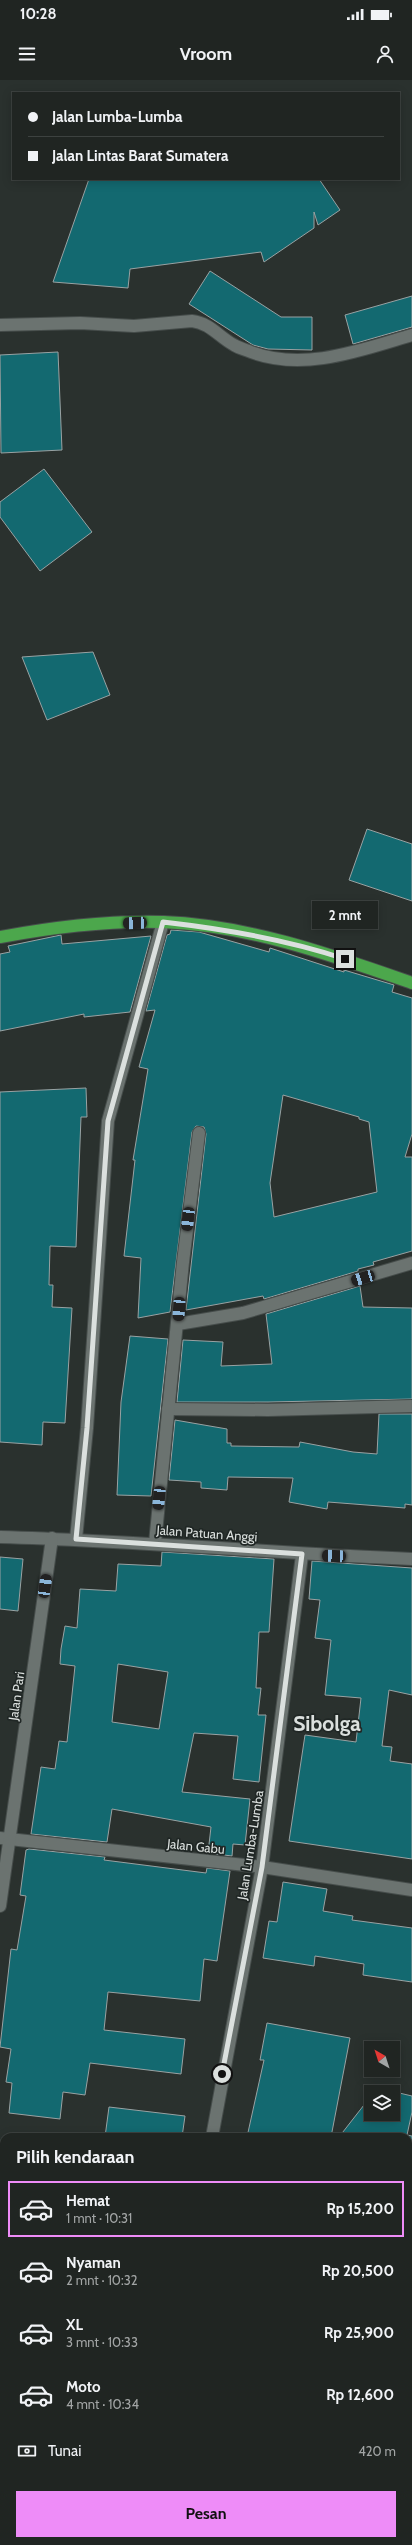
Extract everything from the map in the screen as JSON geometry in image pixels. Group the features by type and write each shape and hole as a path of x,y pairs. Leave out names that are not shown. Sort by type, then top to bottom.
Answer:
{"highway":[{"path":"0,937 66,925 163,922 224,930 318,950 412,983"}],"street":[{"path":"0,325 80,323 134,326 192,321 202,322 240,347 258,354 288,360 339,356 412,335"},
{"path":"76,1539 87,1428 108,1121 163,922"},
{"path":"155,1543 183,1262 199,1133"},
{"path":"178,1324 243,1314 412,1263"},
{"path":"168,1409 268,1410 412,1406"},
{"name":"Jalan Patuan Anggi","path":"0,1537 155,1543 302,1554 412,1559"},
{"name":"Jalan Pari","path":"0,1906 5,1838 52,1538"},
{"name":"Jalan Lumba-Lumba","path":"213,2133 262,1867 302,1554"},
{"name":"Jalan Gabu","path":"5,1838 262,1867 412,1890"}],"building":[{"path":"89,180 320,180 340,210 318,225 314,212 314,228 264,262 261,252 130,269 128,288 53,282"},
{"path":"210,271 281,317 312,317 312,350 268,349 253,345 189,304"},
{"path":"412,296 412,327 353,344 345,315"},
{"path":"58,352 62,450 1,453 0,355"},
{"path":"44,469 92,532 40,571 0,517 0,502"},
{"path":"93,652 110,695 47,720 22,657"},
{"path":"367,829 412,844 412,901 349,880"},
{"path":"171,930 199,932 269,952 270,948 344,972 344,970 394,985 392,992 412,998 412,1134 405,1157 412,1157 412,1251 373,1262 374,1265 358,1269 358,1271 264,1299 263,1296 186,1310 206,1134 204,1127 196,1126 192,1132 170,1312 138,1318 141,1258 124,1256 135,1160 133,1160 148,1069 139,1067 155,1010 146,1011 167,935 170,934","holes":["283,1095 359,1117 359,1119 369,1122 377,1192 274,1217 270,1183"]},
{"path":"61,935 62,944 151,936 130,1012 84,1017 84,1014 0,1031 0,954 10,952 8,946"},
{"path":"86,1088 87,1117 81,1117 76,1247 50,1246 49,1285 53,1285 52,1307 72,1308 65,1423 43,1422 42,1445 0,1442 0,1092"},
{"path":"360,1286 363,1307 412,1308 412,1399 177,1402 183,1340 223,1342 221,1366 272,1364 266,1314"},
{"path":"130,1336 168,1339 151,1496 117,1495 121,1402"},
{"path":"379,1414 412,1414 412,1505 405,1504 405,1508 328,1502 327,1509 289,1502 293,1478 228,1477 227,1490 201,1488 201,1482 169,1480 175,1420 227,1429 227,1443 231,1443 231,1446 299,1447 300,1442 353,1452 377,1454"},
{"path":"162,1552 274,1559 269,1632 259,1632 256,1688 261,1688 258,1715 266,1715 259,1782 233,1779 238,1736 194,1733 182,1792 250,1799 245,1845 233,1844 232,1856 208,1853 211,1827 112,1809 107,1842 31,1834 41,1767 55,1769 59,1741 67,1742 75,1666 60,1664 61,1649 65,1626 77,1628 80,1589 116,1591 118,1564 161,1566","holes":["118,1664 168,1672 159,1729 112,1722"]},
{"path":"0,1557 23,1559 18,1611 0,1609"},
{"path":"312,1561 412,1568 412,1695 389,1690 382,1746 392,1747 390,1761 412,1764 412,1859 289,1841 305,1735 356,1742 361,1698 325,1695 331,1640 315,1638 320,1600 309,1599"},
{"path":"29,1849 105,1857 104,1860 206,1873 207,1868 230,1871 217,1961 204,1959 200,2001 108,1992 104,2030 185,2039 181,2074 90,2063 85,2095 63,2092 60,2119 9,2113 12,2083 6,2082 11,2049 0,2047 11,1949 17,1950 26,1896 20,1895 26,1850"},
{"path":"283,1882 327,1889 323,1911 353,1916 352,1920 412,1928 412,1982 363,1975 364,1964 315,1956 314,1966 263,1958 269,1921 277,1922"},
{"path":"267,2023 350,2038 332,2133 248,2133 264,2060 260,2060"},
{"path":"400,2093 412,2096 412,2112 407,2133 342,2133 364,2105 364,2121 400,2121"},
{"path":"109,2107 185,2116 183,2133 106,2133"}],"district":[{"name":"Sibolga","path":"327,1724"}],"route":[{"path":"222,2074 262,1867 302,1554 155,1543 76,1539 87,1428 108,1121 163,922 224,930 318,950 345,959"}]}
